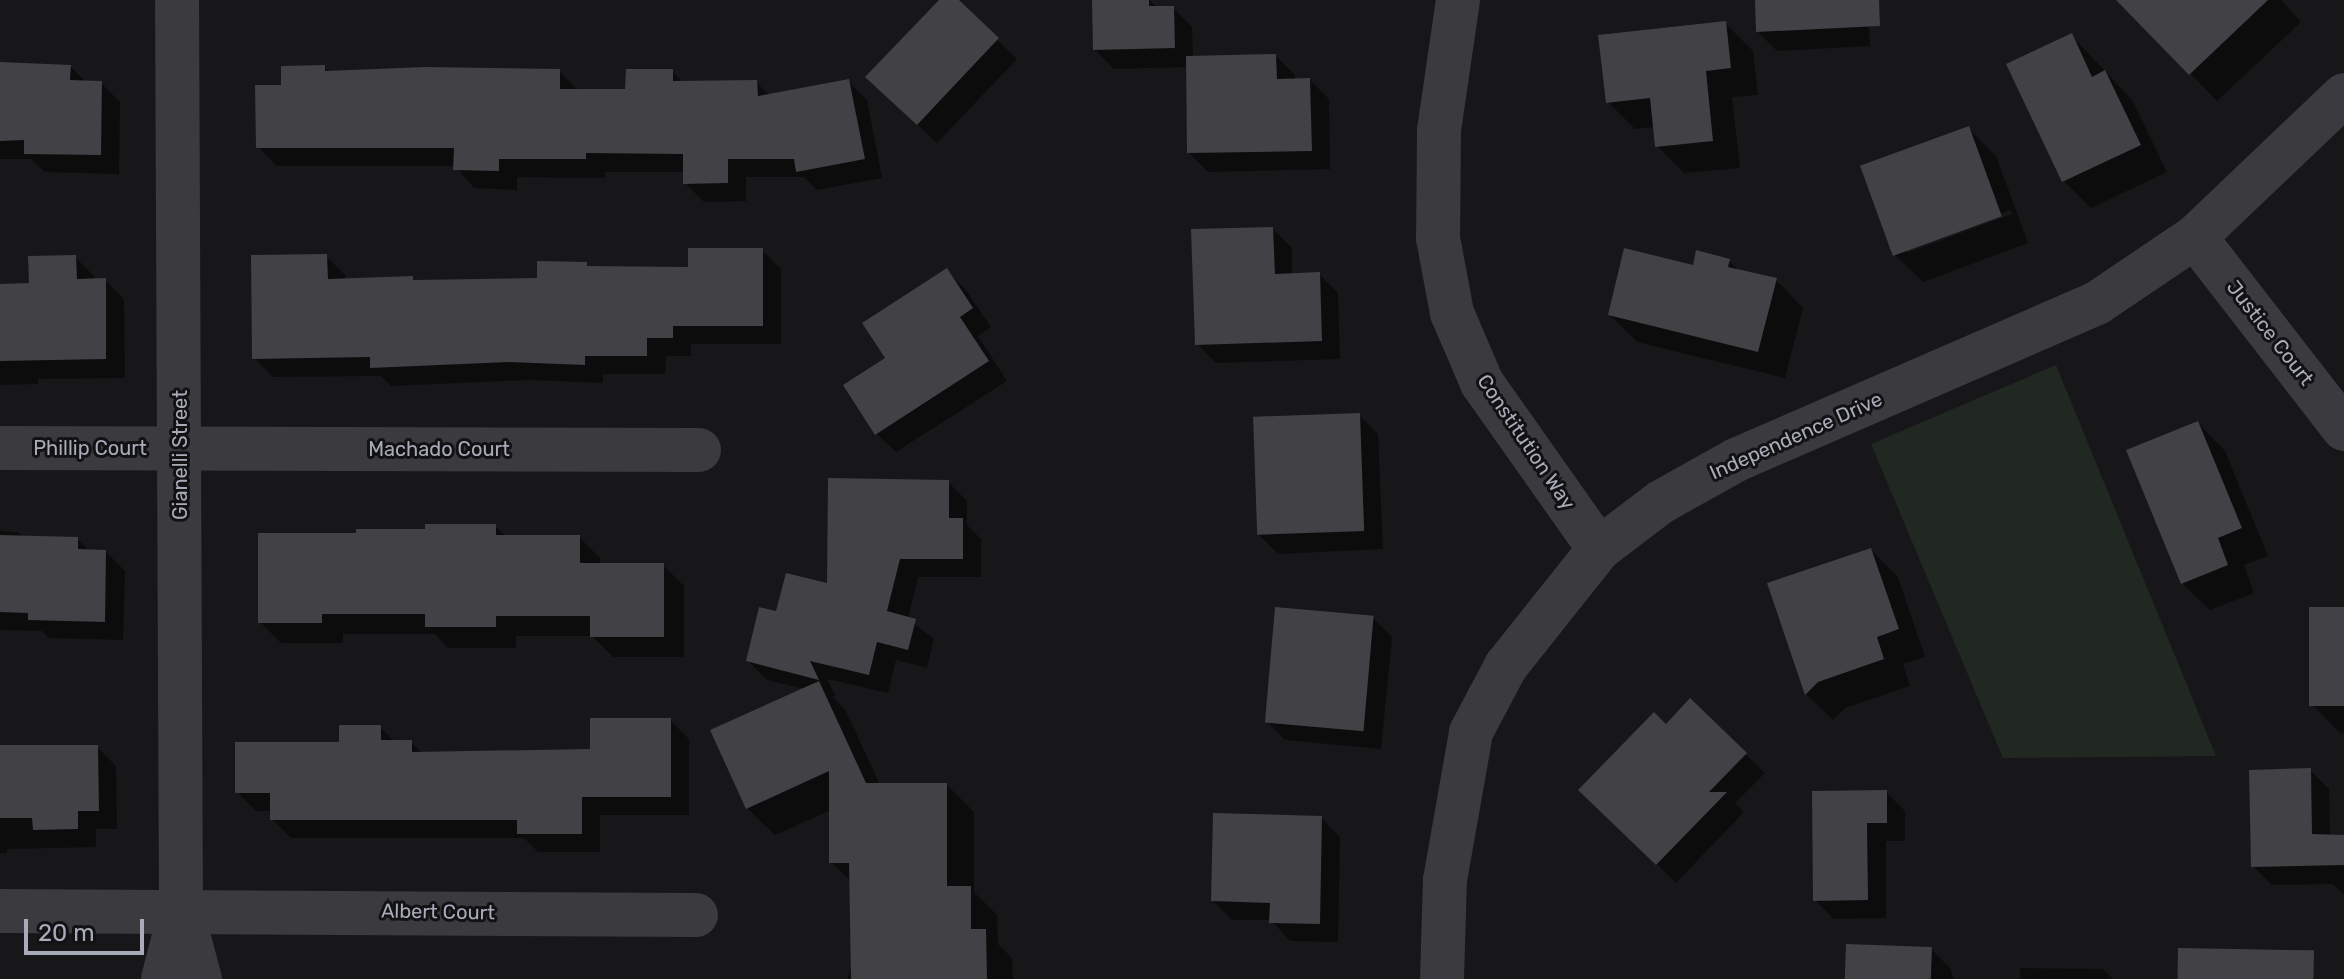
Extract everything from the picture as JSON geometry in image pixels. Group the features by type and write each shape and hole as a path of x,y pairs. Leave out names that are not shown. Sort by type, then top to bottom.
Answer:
{"street":[{"name":"Gianelli Street","path":"163,979 181,909 177,0"},
{"name":"Constitution Way","path":"1458,0 1439,131 1438,238 1452,313 1482,383 1599,549"},
{"name":"Independence Drive","path":"1442,979 1445,880 1471,732 1506,666 1599,549 1661,502 1736,460 2097,303 2195,237 2344,95"},
{"name":"Justice Court","path":"2195,237 2344,429"},
{"name":"Phillip Court","path":"0,448 180,449"},
{"name":"Machado Court","path":"180,449 699,450"},
{"name":"Gianelli Street","path":"181,909 200,979"},
{"name":"Albert Court","path":"0,911 181,909 696,915"}],"shaded area":[{"path":"2056,365 2216,756 2003,758 1871,444"}],"building":[{"path":"939,0 959,0 999,38 917,125 865,77"},
{"path":"1092,0 1149,0 1149,6 1174,6 1175,48 1093,50"},
{"path":"1755,0 1879,0 1880,26 1756,32"},
{"path":"2116,0 2268,0 2189,75"},
{"path":"1726,21 1731,68 1706,71 1713,141 1655,147 1650,98 1606,103 1598,35"},
{"path":"2072,33 2092,77 2105,70 2141,145 2062,182 2006,64"},
{"path":"1276,54 1277,79 1310,78 1312,151 1187,153 1186,56"},
{"path":"0,62 71,65 70,80 102,81 101,155 24,154 24,140 0,141"},
{"path":"325,65 325,71 425,67 560,69 560,89 625,89 626,69 673,69 673,81 757,80 758,96 849,79 865,159 796,172 794,159 728,159 728,183 683,184 683,154 586,153 586,159 499,159 499,171 453,170 454,148 256,148 255,85 281,85 281,66"},
{"path":"1969,126 2002,216 1893,256 1860,166"},
{"path":"1273,227 1275,274 1320,272 1322,341 1195,345 1191,229"},
{"path":"688,248 763,248 763,326 673,326 673,338 647,338 647,356 585,356 585,365 509,362 370,368 370,357 252,359 251,255 327,254 328,279 413,276 413,280 537,278 537,261 587,262 587,266 688,267"},
{"path":"1624,248 1693,265 1696,250 1730,259 1728,267 1777,278 1758,352 1608,315"},
{"path":"76,255 77,279 106,278 106,359 0,361 0,284 29,283 28,256"},
{"path":"947,268 973,308 960,317 989,361 875,435 843,385 885,358 862,323"},
{"path":"1360,413 1364,531 1257,535 1253,417"},
{"path":"2198,421 2242,528 2218,538 2228,565 2181,584 2126,450"},
{"path":"828,478 949,480 949,518 963,518 963,559 900,559 887,611 916,619 908,650 877,642 869,675 810,661 819,680 746,661 759,607 776,611 786,573 827,583"},
{"path":"425,524 496,524 496,535 580,535 580,563 664,563 664,637 590,637 590,616 496,616 496,627 425,627 425,614 322,614 322,623 258,623 258,533 356,533 356,529 425,529"},
{"path":"0,535 78,537 78,549 106,550 105,622 28,620 28,613 0,612"},
{"path":"1871,548 1899,629 1877,637 1884,659 1818,682 1805,695 1767,583"},
{"path":"1275,607 1374,616 1364,731 1265,723"},
{"path":"2309,607 2344,607 2344,706 2309,706"},
{"path":"819,681 866,783 947,783 947,886 971,886 971,929 986,929 987,979 851,979 849,863 829,863 829,771 746,809 710,730"},
{"path":"1690,698 1747,753 1709,792 1727,792 1656,865 1578,790 1654,712 1666,724"},
{"path":"590,718 671,718 671,797 582,797 582,834 517,834 517,820 270,820 270,793 235,793 235,742 339,742 339,725 381,725 381,740 412,740 412,752 590,749"},
{"path":"0,745 98,745 99,811 78,811 78,829 33,830 32,818 0,818"},
{"path":"2311,768 2312,834 2344,835 2344,865 2251,867 2249,770"},
{"path":"1887,790 1887,823 1867,823 1868,900 1813,901 1812,791"},
{"path":"1213,813 1322,816 1320,924 1269,923 1270,903 1211,901"},
{"path":"1846,944 1932,947 1931,979 1845,979"},
{"path":"2178,948 2314,950 2313,979 2177,979"}]}
